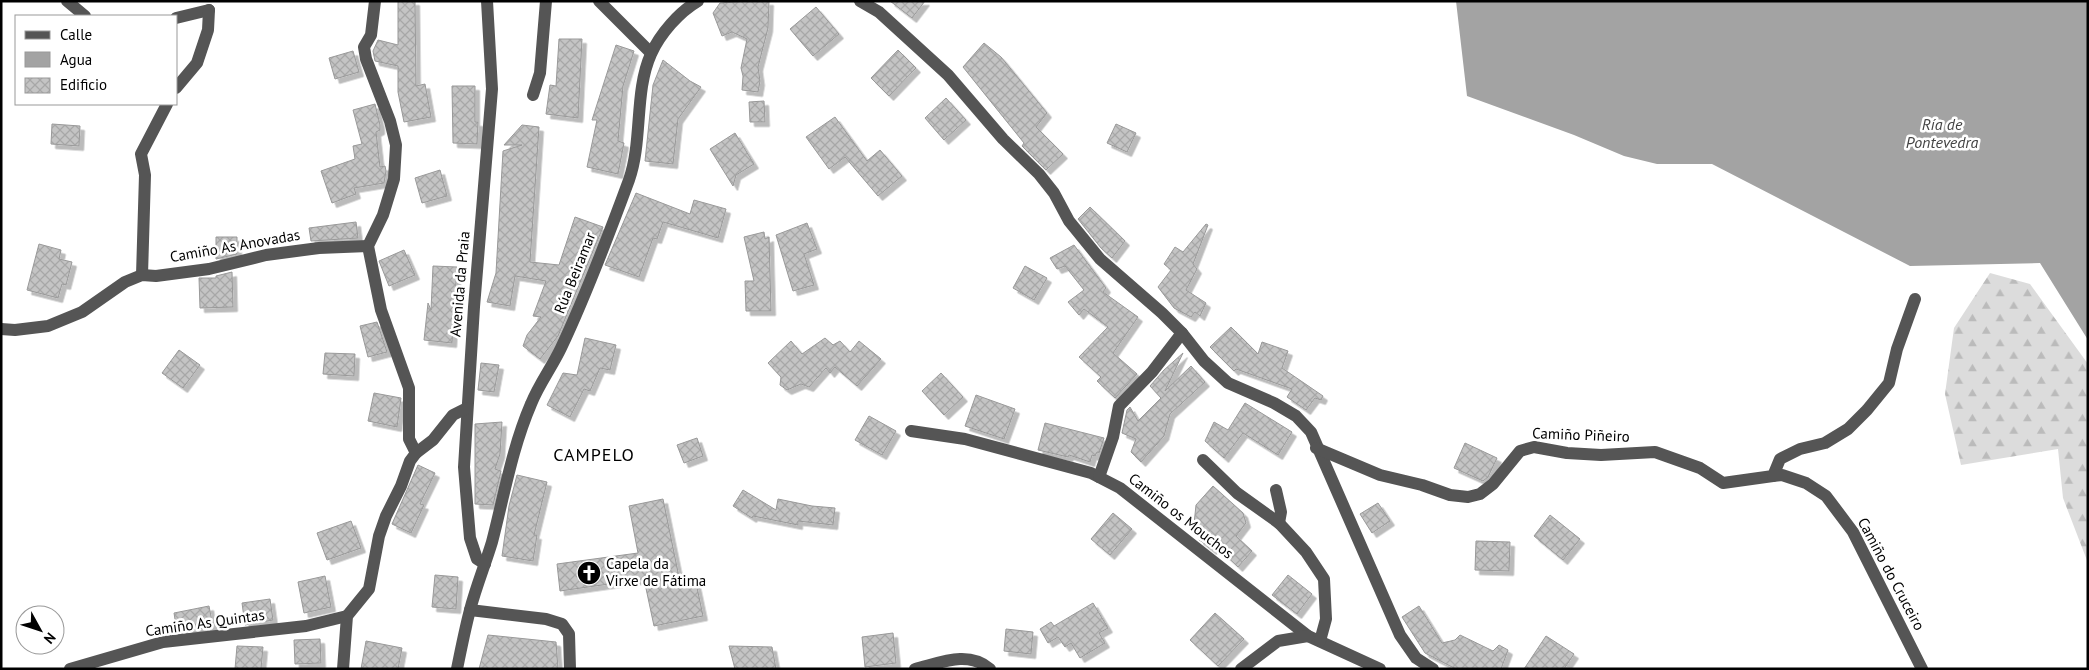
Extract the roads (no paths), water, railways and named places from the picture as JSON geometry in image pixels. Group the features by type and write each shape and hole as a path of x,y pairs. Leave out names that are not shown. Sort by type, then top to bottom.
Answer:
{"street":[{"path":"67,1 84,15"},
{"path":"375,1 371,35 364,48 390,122 396,145 394,179 383,216 368,246 381,310 409,388 409,439 416,453"},
{"name":"Avenida da Praia","path":"484,564 477,559 470,538 464,467 492,89 487,1"},
{"path":"534,95 540,73 546,1"},
{"path":"599,1 651,54"},
{"name":"Rúa Beiramar","path":"457,669 470,610 490,548 507,476 531,403 559,352 583,302 630,177 637,140 644,75 651,54 661,38 687,7 698,1"},
{"path":"860,1 879,12 948,75 1002,138 1039,174 1054,193 1069,221 1100,259 1162,313 1182,333 1204,360 1228,382 1274,403 1296,416 1311,432 1316,448 1400,635 1416,658 1433,669"},
{"path":"178,17 213,6 208,30 197,63 178,86"},
{"path":"142,275 145,175 141,154 166,105"},
{"name":"Camiño As Anovadas","path":"1,329 15,330 48,326 82,312 125,282 142,275 156,276 209,269 266,256 319,248 368,246"},
{"path":"1773,476 1780,459 1800,449 1825,443 1840,434 1848,429 1873,403 1889,383 1897,349 1915,299"},
{"path":"1099,477 1113,436 1120,406 1152,372 1182,333"},
{"path":"342,669 347,616 369,590 379,536 410,461 416,453 433,440 453,415 467,408"},
{"name":"Camiño os Mouchos","path":"911,431 965,439 1091,473 1099,477 1120,488 1308,636 1380,669"},
{"name":"Camiño Piñeiro","path":"1316,448 1380,475 1422,485 1450,495 1468,497 1480,494 1493,484 1520,451 1534,447 1567,453 1655,452 1700,468 1723,483 1773,476"},
{"path":"1203,460 1237,493 1279,522 1306,552 1324,579 1326,619 1320,642"},
{"name":"Camiño do Cruceiro","path":"1773,476 1782,475 1806,483 1826,496 1853,532 1922,669"},
{"path":"1276,490 1281,512 1279,522"},
{"path":"470,610 546,619 562,624 569,634 570,669"},
{"name":"Camiño As Quintas","path":"70,669 163,642 306,626 347,616"},
{"path":"1241,669 1278,642 1308,636"},
{"path":"915,669 966,658 984,664 990,669"}],"water":[{"name":"Ría de Pontevedra","path":"1456,1 2088,1 2088,340 2040,263 1910,266 1712,164 1657,164 1624,156 1574,135 1467,96"}],"place":[{"name":"Capela da Virxe de Fátima","path":"589,573"}],"district":[{"name":"CAMPELO","path":"594,455"}]}
